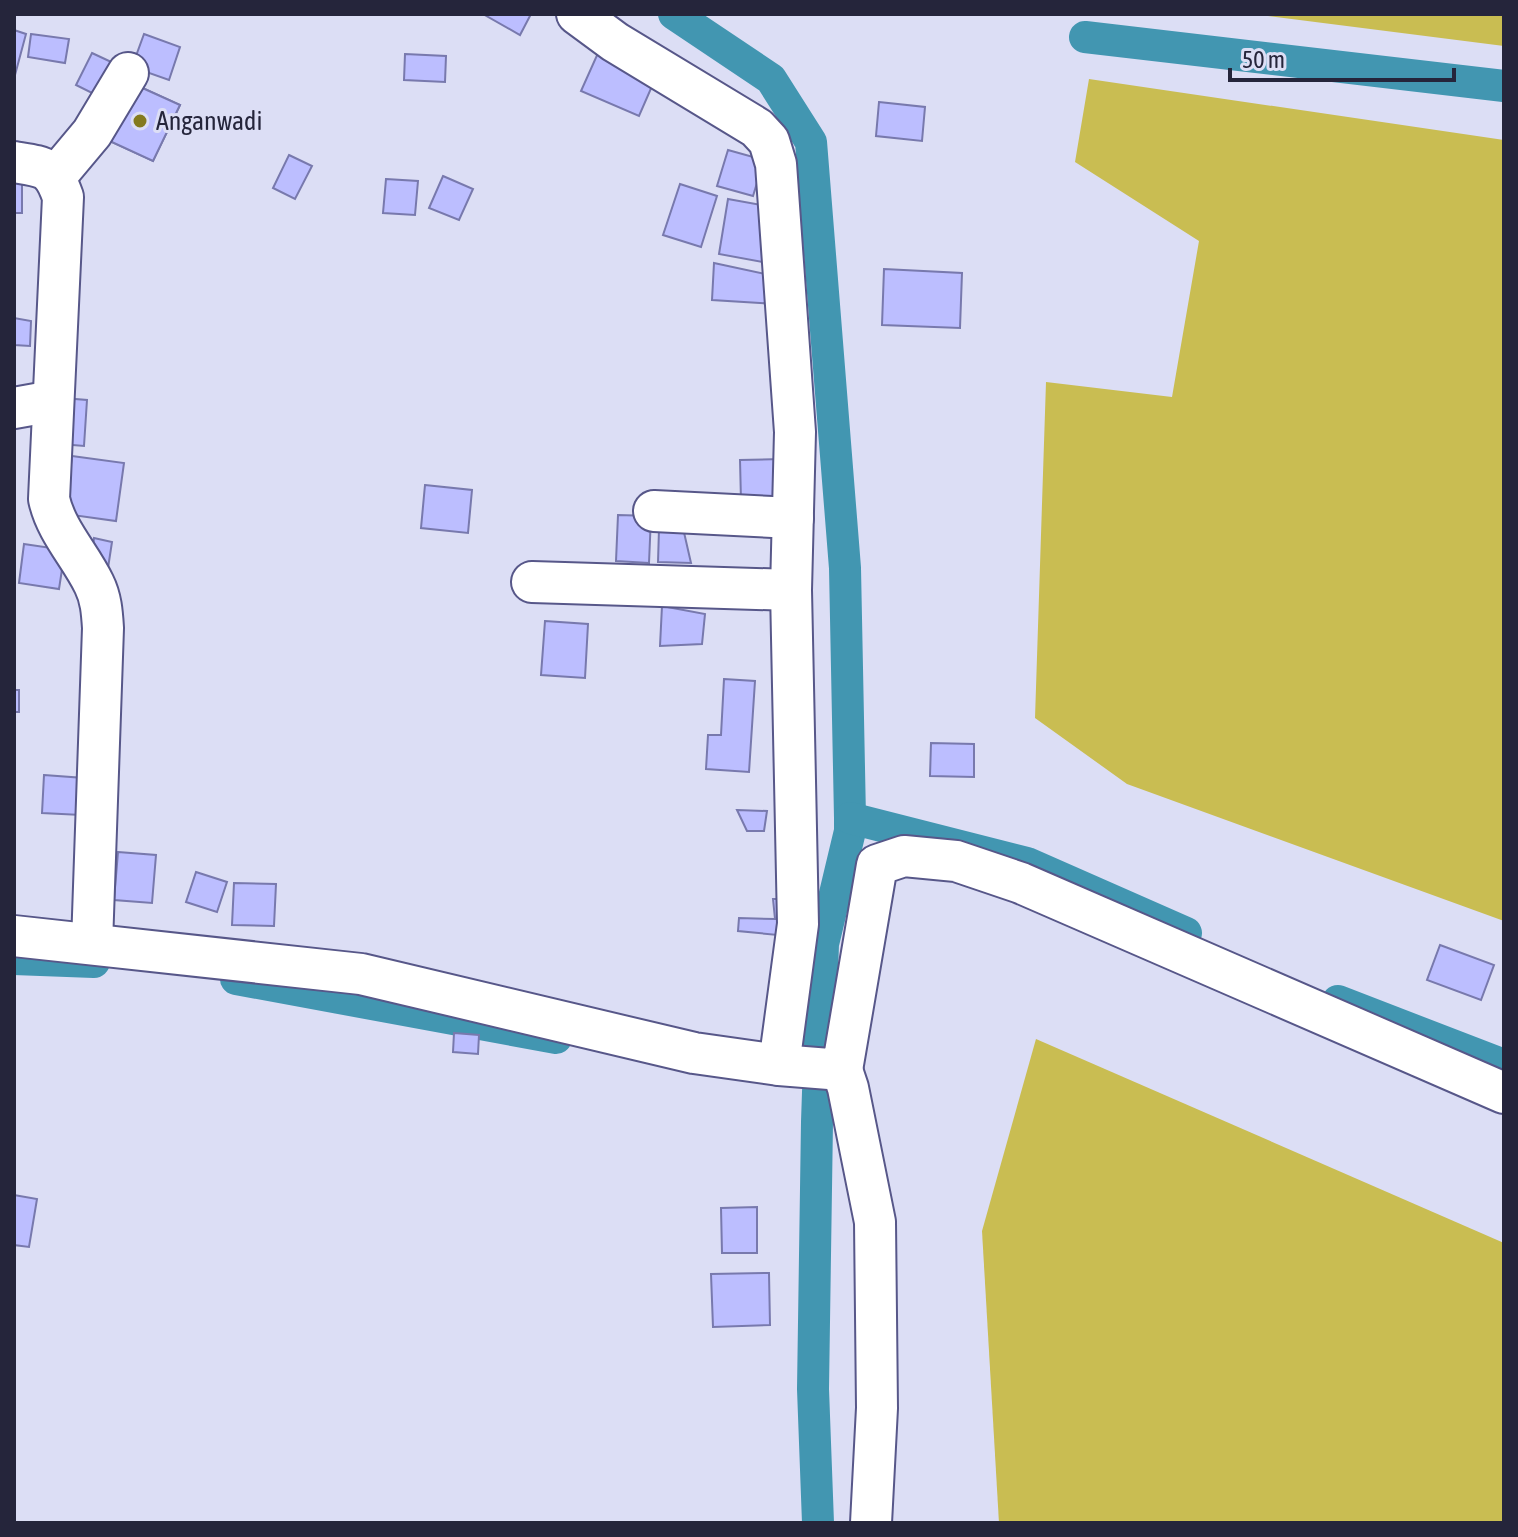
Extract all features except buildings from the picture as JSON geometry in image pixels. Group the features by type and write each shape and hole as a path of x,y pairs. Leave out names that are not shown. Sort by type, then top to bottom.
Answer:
{"street":[{"path":"577,14 615,42 757,128 769,141 776,164 795,432 791,590 798,924 812,1068"},
{"path":"56,176 92,133 128,73"},
{"path":"14,162 40,166 56,176 63,197 49,499 52,515 94,584 100,599 103,628 92,944"},
{"path":"14,408 53,401"},
{"path":"654,511 793,518"},
{"path":"532,582 791,590"},
{"path":"812,1068 877,865 904,856 956,861 1021,883 1504,1093"},
{"path":"14,936 361,974 694,1053 812,1068 848,1088 875,1222 877,1408 871,1523"}],"shaded area":[{"path":"1252,14 1504,14 1504,46"},
{"path":"1089,79 1504,140 1504,921 1127,784 1035,718 1046,382 1172,397 1199,241 1075,162"},
{"path":"1036,1039 1504,1243 1504,1523 999,1523 982,1231"}],"waterway":[{"path":"674,14 771,79 811,142 845,568 850,818 850,831 823,944 813,1389 818,1523"},
{"path":"1085,37 1504,86"},
{"path":"850,818 1027,863 1186,933"},
{"path":"14,959 94,962"},
{"path":"236,979 556,1038"},
{"path":"1338,1001 1504,1065"}],"place":[{"name":"Anganwadi","path":"140,121"}]}
